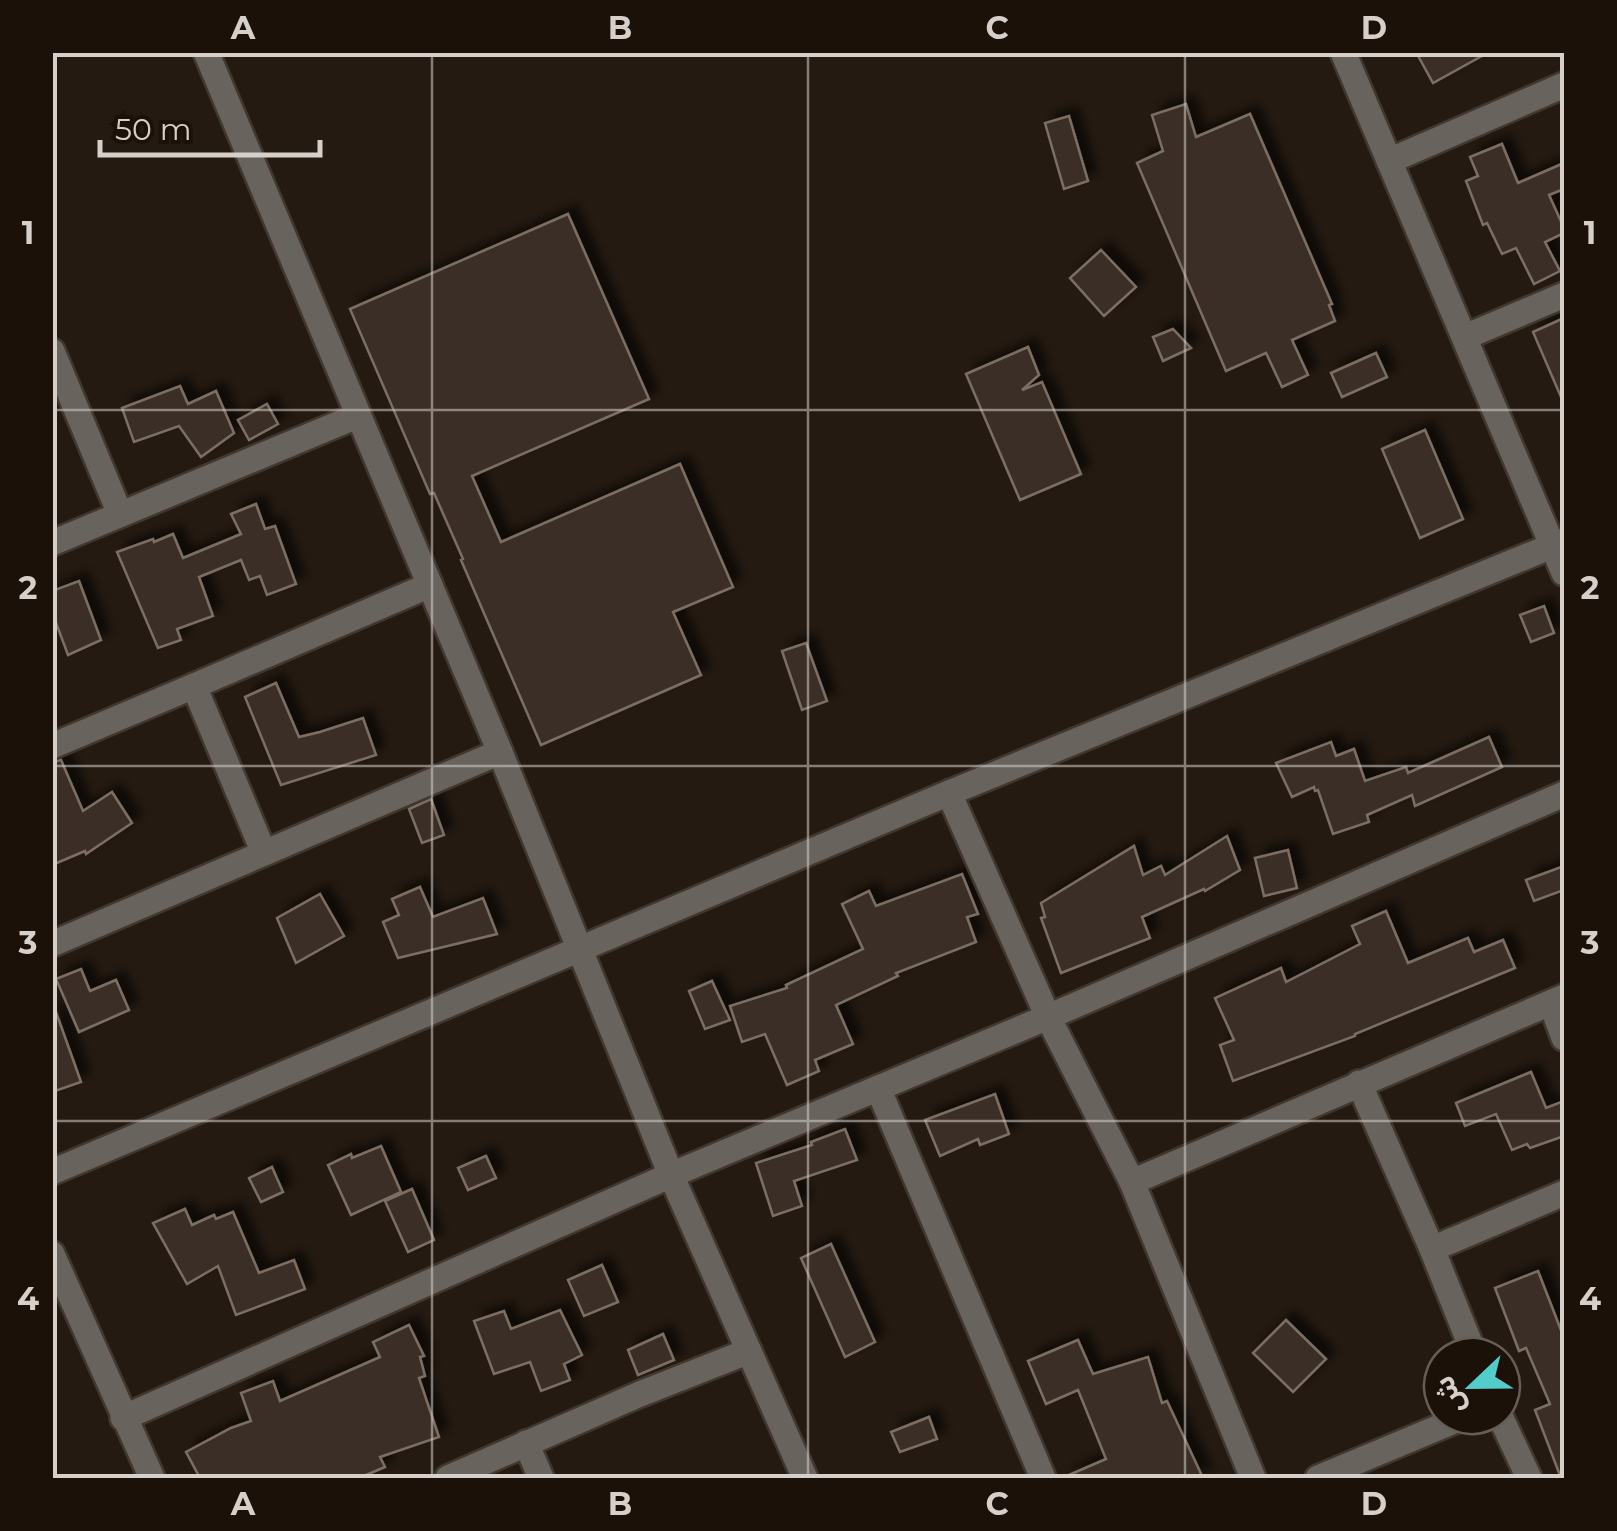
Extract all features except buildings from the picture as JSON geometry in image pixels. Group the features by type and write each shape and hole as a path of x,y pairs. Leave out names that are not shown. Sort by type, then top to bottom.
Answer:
{"street":[{"path":"206,52 500,752 671,1175 805,1478"},
{"path":"1343,52 1559,544 1564,573"},
{"path":"1389,161 1564,85"},
{"path":"1465,337 1564,295"},
{"path":"52,351 120,514"},
{"path":"52,543 357,416"},
{"path":"52,1172 950,793 1559,544"},
{"path":"52,746 430,585"},
{"path":"194,686 264,852"},
{"path":"52,944 500,752"},
{"path":"950,793 1048,1017 1132,1182 1253,1478"},
{"path":"123,1418 671,1175 1564,794"},
{"path":"1132,1182 1558,1000 1564,1038"},
{"path":"1359,1083 1467,1336"},
{"path":"878,1088 1043,1478"},
{"path":"1432,1249 1564,1193"},
{"path":"52,1254 152,1478"},
{"path":"448,1478 749,1351"},
{"path":"1318,1478 1422,1434"},
{"path":"1509,1436 1529,1478"},
{"path":"526,1443 541,1478"}]}
